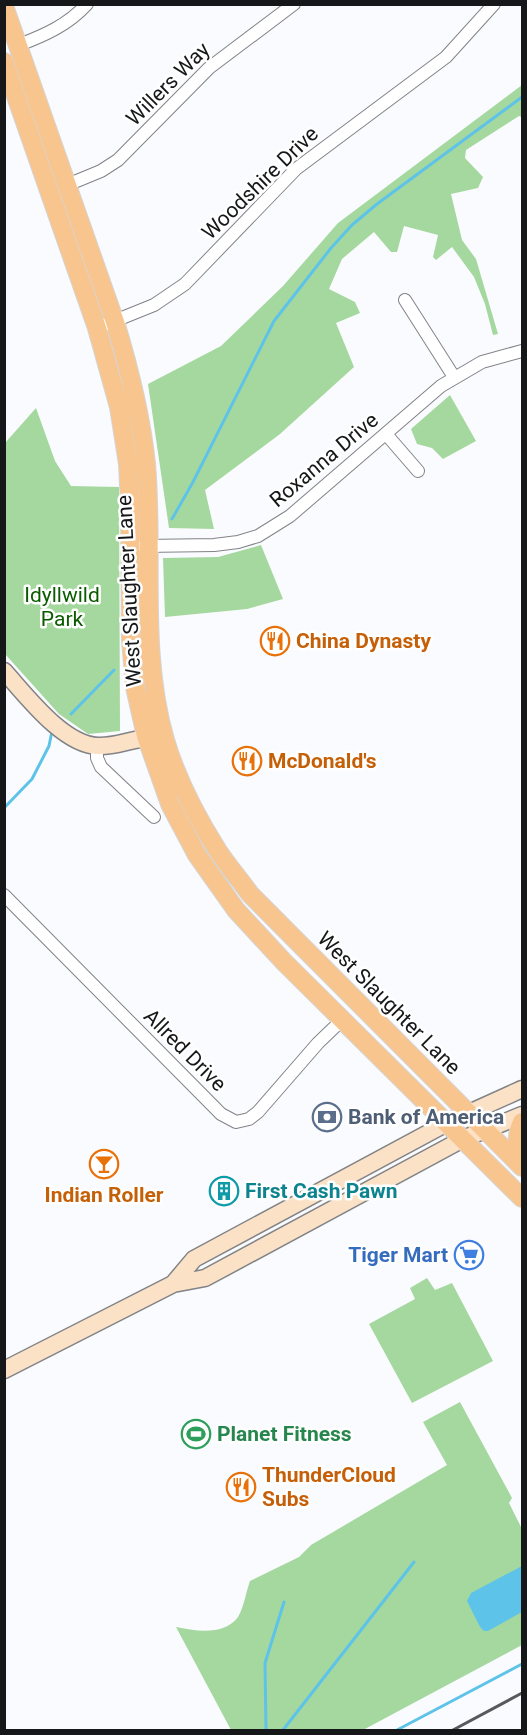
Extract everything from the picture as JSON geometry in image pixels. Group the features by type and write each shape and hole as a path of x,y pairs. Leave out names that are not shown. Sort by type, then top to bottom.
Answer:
{"main road":[{"name":"West Slaughter Lane","path":"4,6 115,321 129,367 146,463 131,640 135,687 146,736 170,804 197,855 236,910 342,1020 522,1198"},
{"name":"West Slaughter Lane","path":"4,62 9,92 97,328 119,407 140,546 153,680 165,738 185,791 217,850 250,894 522,1167"},
{"path":"4,671 66,734 83,744 97,747 146,736 165,738"},
{"path":"257,933 274,941 294,940"},
{"path":"173,1284 194,1258 447,1123 522,1089"},
{"path":"4,1370 173,1284 205,1278 463,1139 522,1115"},
{"path":"522,1122 517,1138 522,1159"}],"street":[{"path":"19,45 57,29 87,4"},
{"name":"Willers Way","path":"67,185 101,171 118,160 209,68 294,4"},
{"name":"Woodshire Drive","path":"97,328 154,305 185,284 296,170 446,57 494,4"},
{"path":"405,300 454,377"},
{"name":"Roxanna Drive","path":"140,546 214,545 238,542 258,536 290,516 441,386 482,362 522,351"},
{"path":"386,434 418,471"},
{"path":"97,747 97,758 101,767 154,817"},
{"name":"Allred Drive","path":"4,895 220,1114 236,1122 249,1119 258,1112 318,1043 342,1020"}],"green space":[{"path":"522,85 522,117 519,116 466,150 465,158 483,177 478,188 451,194 462,240 476,259 498,334 493,335 485,304 474,277 452,247 436,260 433,257 438,235 404,226 397,252 391,252 374,232 342,259 329,289 355,302 360,313 336,323 354,367 280,434 205,490 214,529 169,528 148,384 221,346 283,286 338,223"},
{"path":"450,395 476,441 443,459 432,448 417,444 411,429"},
{"name":"Idyllwild Park","path":"36,408 55,461 71,486 119,487 120,731 88,734 59,714 5,654 5,443"},
{"path":"261,545 283,599 247,609 165,617 163,558 218,557"},
{"path":"427,1278 435,1290 452,1283 493,1361 412,1403 369,1324 415,1299 410,1288"},
{"path":"460,1402 512,1498 509,1503 522,1529 522,1645 363,1730 231,1730 176,1627 209,1631 218,1630 232,1623 240,1613 250,1581 299,1557 311,1545 447,1465 423,1422"}],"water":[{"path":"522,1566 522,1612 484,1631 467,1601 471,1593"}],"waterway":[{"path":"172,519 274,321 331,248 352,225 377,204 522,97"},
{"path":"71,714 114,670"},
{"path":"4,808 32,779 49,746 52,731"},
{"path":"283,1730 414,1562"},
{"path":"266,1730 265,1663 284,1602"},
{"path":"397,1730 522,1664"}],"railway":[{"path":"453,1730 522,1693"}],"place":[{"name":"China Dynasty","path":"275,641"},
{"name":"McDonald's","path":"247,761"},
{"name":"Bank of America","path":"327,1117"},
{"name":"Indian Roller","path":"104,1164"},
{"name":"First Cash Pawn","path":"224,1191"},
{"name":"Tiger Mart","path":"469,1255"},
{"name":"Planet Fitness","path":"196,1434"},
{"name":"ThunderCloud Subs","path":"241,1487"}]}
